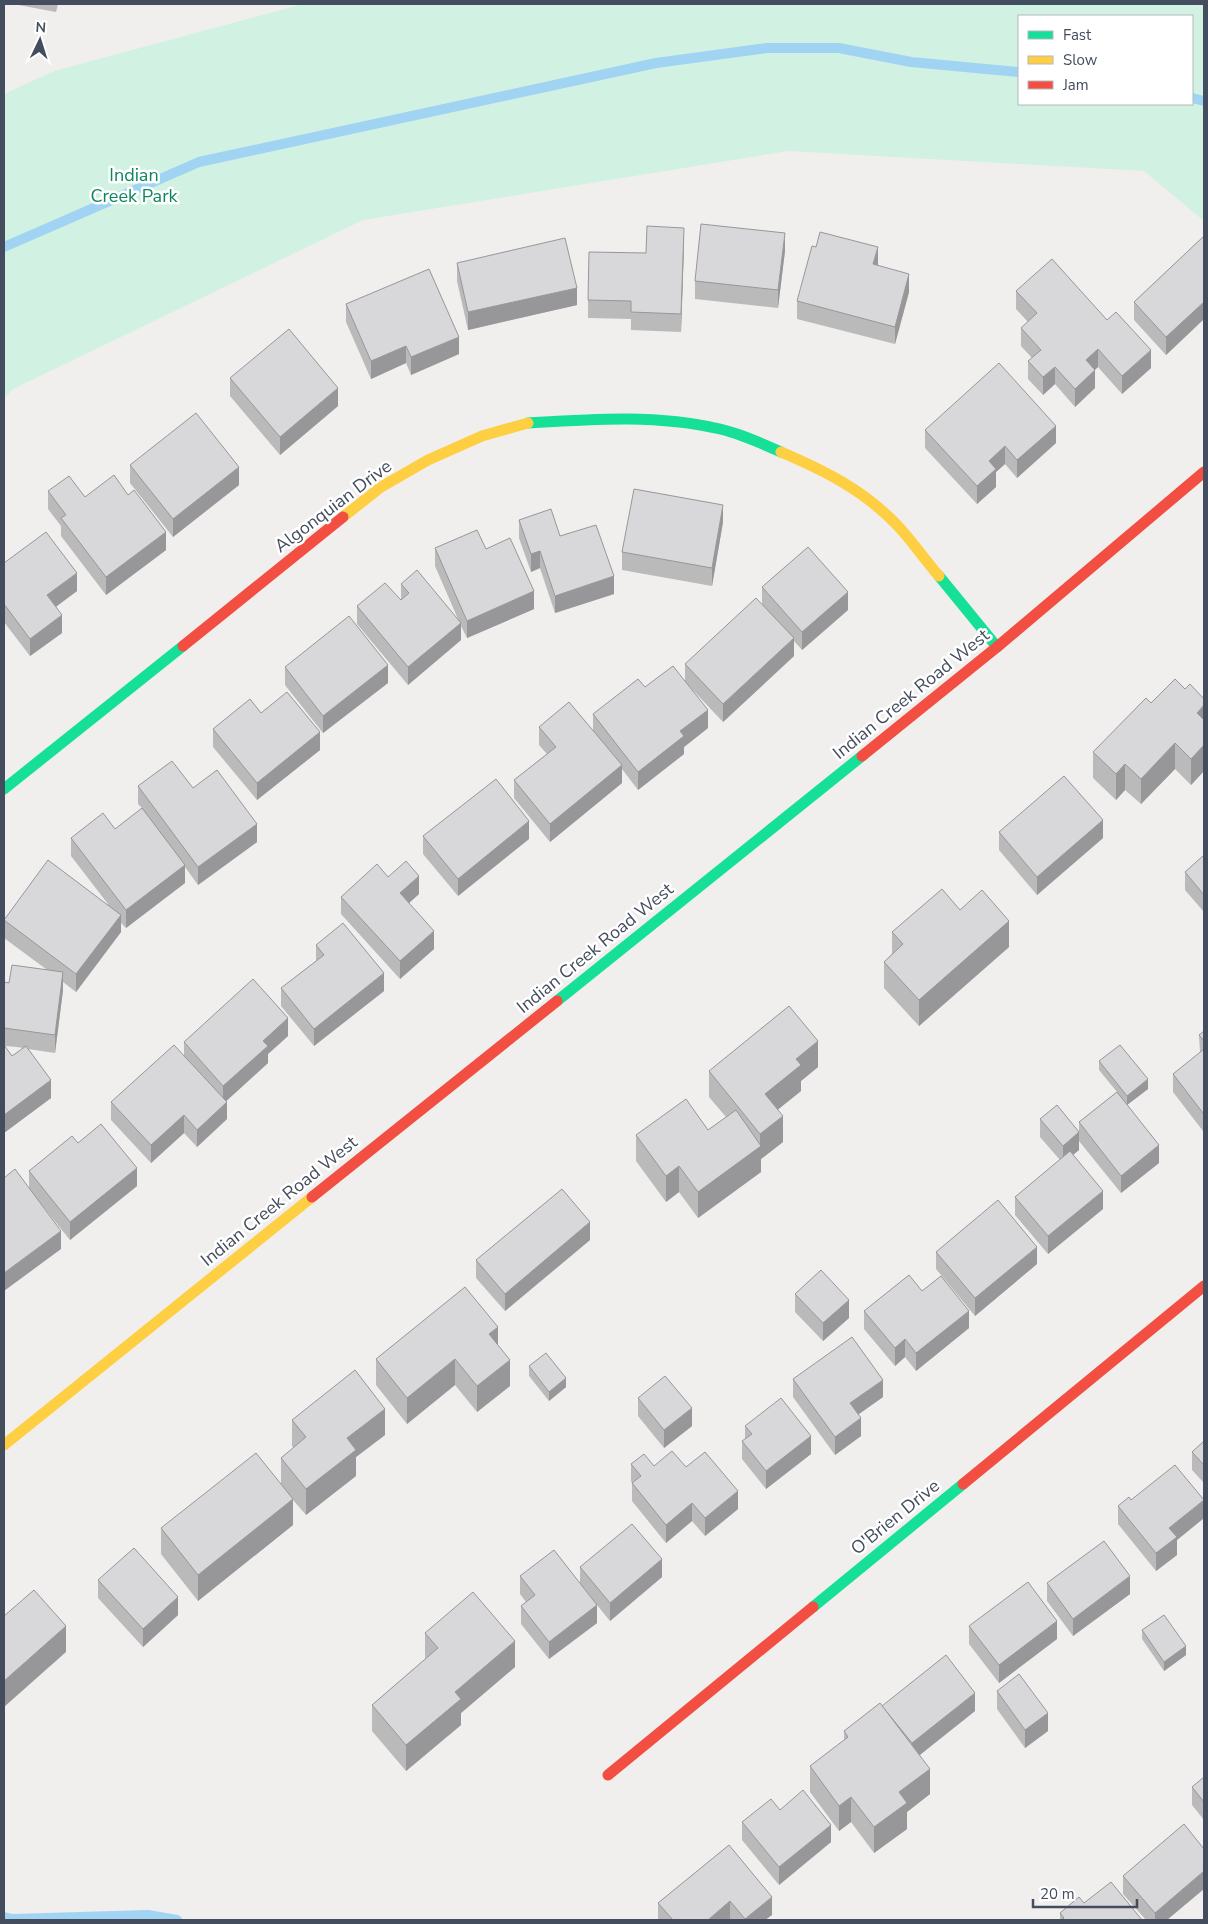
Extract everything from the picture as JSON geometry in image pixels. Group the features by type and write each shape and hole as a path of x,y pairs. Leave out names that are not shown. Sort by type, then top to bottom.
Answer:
{"street":[{"name":"Algonquian Drive","path":"4,790 381,488 428,460 482,436 528,423 637,419 688,424 720,429 751,439 816,467 844,482 872,502 895,523 997,647"},
{"name":"Indian Creek Road West","path":"4,1445 997,647 1204,472"},
{"name":"O'Brien Drive","path":"608,1776 1204,1286"}],"green space":[{"name":"Indian Creek Park","path":"303,4 1204,4 1204,221 1144,171 789,151 363,220 13,389 4,398 4,94 54,71"}],"building":[{"path":"701,224 785,233 778,290 695,281"},
{"path":"647,226 684,228 681,314 631,312 631,301 588,300 589,252 646,253"},
{"path":"820,232 878,247 873,264 909,274 895,327 797,301 812,246 816,247"},
{"path":"1204,236 1204,302 1166,337 1134,302"},
{"path":"565,238 577,288 468,312 457,263"},
{"path":"1052,259 1107,320 1116,312 1151,350 1122,376 1098,349 1086,360 1095,370 1075,389 1055,367 1043,377 1028,361 1041,350 1021,328 1037,313 1016,291"},
{"path":"429,269 459,337 411,357 406,346 371,361 346,304"},
{"path":"289,329 338,388 280,437 230,378"},
{"path":"999,363 1056,426 1017,460 1005,446 989,461 996,469 977,486 925,430"},
{"path":"196,413 239,467 173,519 130,465"},
{"path":"114,475 128,495 134,490 166,532 106,577 61,518 66,515 48,491 69,476 85,497"},
{"path":"634,489 723,505 712,568 622,552"},
{"path":"551,509 560,536 596,525 614,576 555,596 540,551 531,554 519,520"},
{"path":"477,530 486,549 510,538 534,591 467,621 435,548"},
{"path":"46,532 77,573 47,595 62,615 30,639 4,604 4,563"},
{"path":"808,547 848,592 802,632 762,587"},
{"path":"417,570 461,623 408,667 357,606 385,583 401,600 409,593 401,584"},
{"path":"756,598 794,638 723,704 685,664"},
{"path":"349,616 388,665 323,716 285,667"},
{"path":"673,666 708,710 680,731 684,736 638,772 593,714 638,679 645,687"},
{"path":"1175,679 1185,689 1190,684 1204,699 1204,705 1197,713 1204,720 1204,745 1191,759 1175,743 1141,779 1125,764 1116,774 1093,752 1146,698 1151,703"},
{"path":"287,692 320,732 257,783 213,729 250,699 261,713"},
{"path":"569,702 622,765 550,824 514,780 556,747 539,727"},
{"path":"172,761 193,788 217,770 257,824 198,867 138,786"},
{"path":"1064,776 1103,820 1037,877 999,832"},
{"path":"496,779 529,821 458,879 423,836"},
{"path":"142,808 185,865 126,910 71,838 103,813 115,829"},
{"path":"1204,855 1204,895 1185,872"},
{"path":"48,860 121,915 76,974 4,920"},
{"path":"406,861 419,876 400,893 434,931 400,961 341,897 377,864 388,877"},
{"path":"942,889 960,910 982,890 1009,921 919,1000 884,962 903,944 892,932"},
{"path":"343,923 384,973 314,1029 281,988 324,955 316,945"},
{"path":"12,965 63,972 55,1035 4,1028 4,982 9,983"},
{"path":"253,979 288,1018 263,1041 268,1046 223,1086 184,1042"},
{"path":"789,1006 818,1041 796,1059 801,1065 765,1094 783,1116 760,1134 709,1071"},
{"path":"1204,1031 1204,1041 1199,1035"},
{"path":"4,1045 12,1056 26,1046 51,1080 4,1115"},
{"path":"174,1045 227,1102 197,1130 184,1115 151,1145 111,1102"},
{"path":"1120,1045 1148,1079 1127,1096 1099,1061"},
{"path":"1204,1049 1204,1112 1203,1113 1173,1074"},
{"path":"1117,1092 1159,1145 1121,1176 1079,1122"},
{"path":"686,1099 708,1130 736,1110 761,1146 698,1192 679,1166 666,1176 636,1135"},
{"path":"1057,1105 1079,1132 1063,1146 1040,1119"},
{"path":"101,1124 137,1168 70,1222 29,1171 72,1136 78,1143"},
{"path":"1070,1151 1103,1191 1048,1236 1015,1197"},
{"path":"15,1169 61,1231 4,1273 4,1178"},
{"path":"562,1189 590,1222 505,1294 476,1260"},
{"path":"998,1200 1037,1247 975,1298 936,1252"},
{"path":"821,1270 849,1300 823,1323 795,1294"},
{"path":"909,1275 922,1291 941,1276 969,1311 916,1353 905,1339 895,1348 864,1311"},
{"path":"465,1287 498,1327 489,1334 510,1360 477,1386 455,1359 407,1398 376,1359"},
{"path":"852,1337 883,1380 850,1403 861,1418 835,1437 793,1379"},
{"path":"546,1353 566,1378 549,1392 529,1366"},
{"path":"355,1370 385,1409 347,1438 356,1450 306,1489 281,1458 306,1437 292,1420"},
{"path":"665,1376 692,1408 664,1430 638,1398"},
{"path":"781,1398 811,1436 766,1471 742,1441 752,1434 745,1426"},
{"path":"1204,1441 1204,1465 1192,1452"},
{"path":"672,1451 686,1467 705,1452 738,1491 705,1518 692,1503 666,1525 632,1483 641,1476 631,1464 644,1454 654,1466"},
{"path":"256,1453 293,1499 198,1575 161,1528"},
{"path":"1175,1465 1204,1500 1169,1528 1177,1537 1156,1553 1118,1506 1129,1497 1131,1500"},
{"path":"632,1524 662,1559 610,1603 580,1567"},
{"path":"1104,1541 1130,1576 1073,1619 1047,1583"},
{"path":"134,1548 178,1597 143,1629 98,1580"},
{"path":"554,1550 597,1605 549,1642 521,1606 535,1595 520,1576"},
{"path":"1028,1582 1057,1621 999,1665 969,1626"},
{"path":"34,1590 66,1626 4,1681 4,1616"},
{"path":"473,1592 515,1641 455,1692 461,1699 406,1745 372,1705 438,1648 425,1633"},
{"path":"1164,1615 1186,1646 1164,1662 1142,1630"},
{"path":"946,1655 975,1693 912,1743 882,1706"},
{"path":"1019,1674 1048,1713 1025,1730 997,1691"},
{"path":"880,1703 930,1769 899,1792 907,1803 874,1827 851,1797 839,1806 810,1766 848,1737 844,1731"},
{"path":"1204,1777 1204,1802 1192,1787"},
{"path":"803,1790 831,1825 779,1867 742,1822 771,1799 780,1810"},
{"path":"1184,1824 1204,1849 1204,1871 1155,1913 1123,1876"},
{"path":"729,1845 772,1897 745,1919 730,1901 708,1920 673,1920 658,1903"},
{"path":"1111,1882 1142,1920 1062,1920 1064,1918 1060,1913 1079,1897 1084,1903"}],"waterway":[{"path":"4,247 199,162 656,63 767,48 839,48 911,62 1018,72"},
{"path":"1193,98 1204,101"},
{"path":"4,1917 12,1919 148,1915 177,1920"}],"traffic: fast":[{"path":"528,423 624,419 672,421 728,431 781,452"},
{"path":"939,576 997,647"},
{"path":"4,789 183,646"},
{"path":"557,1001 862,756"},
{"path":"813,1607 963,1484"}],"traffic: slow":[{"path":"343,517 381,487 428,460 482,436 528,423"},
{"path":"781,452 827,473 869,500 901,529 939,576"},
{"path":"4,1445 312,1197"}],"traffic: jam":[{"path":"862,756 997,647 1204,472"},
{"path":"183,646 343,517"},
{"path":"312,1197 557,1001"},
{"path":"963,1484 1204,1286"},
{"path":"608,1775 813,1607"}]}
